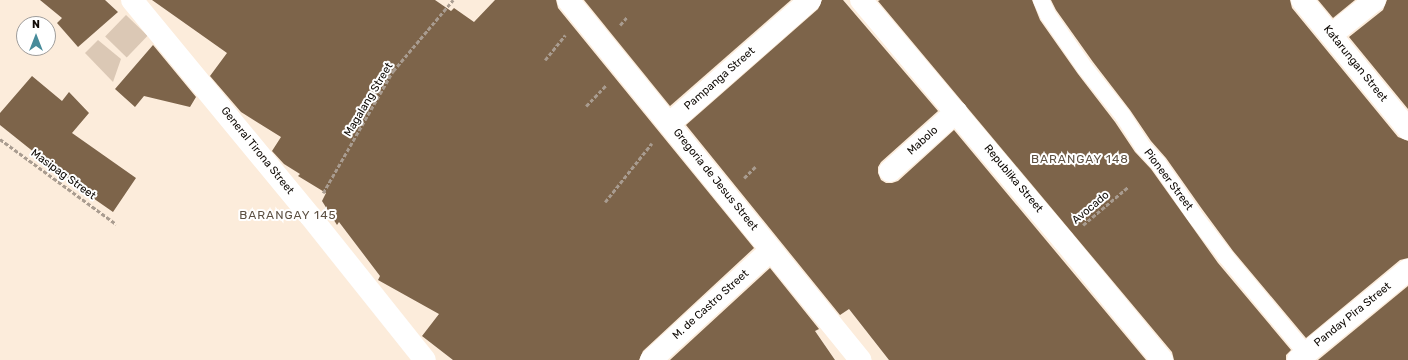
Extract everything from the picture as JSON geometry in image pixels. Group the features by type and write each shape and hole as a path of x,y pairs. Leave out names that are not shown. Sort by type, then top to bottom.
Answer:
{"street":[{"name":"General Tirona Street","path":"132,0 310,216 425,360"},
{"name":"Pampanga Street","path":"669,124 810,0"},
{"name":"Republika Street","path":"862,0 1162,360"},
{"name":"Katarungan Street","path":"1302,0 1408,129"},
{"path":"1331,35 1375,0"},
{"name":"Gregoria de Jesus Street","path":"574,8 861,360"},
{"name":"Mabolo","path":"890,171 956,112"},
{"name":"M. de Castro Street","path":"651,360 772,250"},
{"name":"Panday Pira Street","path":"1302,357 1408,270"}],"lane":[{"name":"Pioneer Street","path":"1041,0 1048,15 1085,68 1123,116 1143,147 1158,163 1194,215 1302,357"}],"path":[{"name":"Magalang Street","path":"310,216 393,71 453,0"},
{"path":"545,60 574,8"},
{"path":"605,202 669,124"},
{"name":"Masipag Street","path":"0,139 116,224"},
{"name":"Avocado","path":"1064,241 1128,187"}],"shaded area":[{"path":"126,15 148,36 127,57 105,37"},
{"path":"98,40 121,59 113,82 85,53"}],"building":[{"path":"40,0 105,0 118,12 78,47 57,23 62,18"},
{"path":"152,0 435,0 451,11 454,8 474,22 495,0 556,0 558,8 754,248 643,351 639,360 453,360 422,336 439,314 378,280 380,276 339,222 337,225 322,201 326,193 298,176 300,174 284,164 272,151 281,137 241,112 210,76 227,53"},
{"path":"584,0 791,0 670,106"},
{"path":"822,0 843,0 938,111 881,162 878,167 878,173 881,180 886,183 898,181 954,130 1146,360 889,360 849,309 840,315 686,125 818,9"},
{"path":"1032,0 1040,20 1078,74 1115,122 1135,152 1151,169 1218,263 1291,350 1286,355 1286,360 1174,360 1172,352 878,1"},
{"path":"1051,0 1290,0 1292,8 1398,137 1408,141 1408,258 1400,260 1306,338 1233,251 1166,158 1151,141 1130,110 1093,62 1056,10"},
{"path":"1318,0 1355,0 1333,18"},
{"path":"1387,0 1408,0 1408,109 1349,37 1383,10"},
{"path":"153,45 196,97 190,107 144,96 135,107 115,89"},
{"path":"32,76 62,101 69,92 89,113 72,133 136,178 113,212 80,189 0,125 0,113"},
{"path":"770,268 819,329 815,331 835,360 670,360"},
{"path":"1408,286 1408,360 1318,360"}],"district":[{"name":"BARANGAY 148","path":"1080,160"},
{"name":"BARANGAY 145","path":"288,216"}]}
